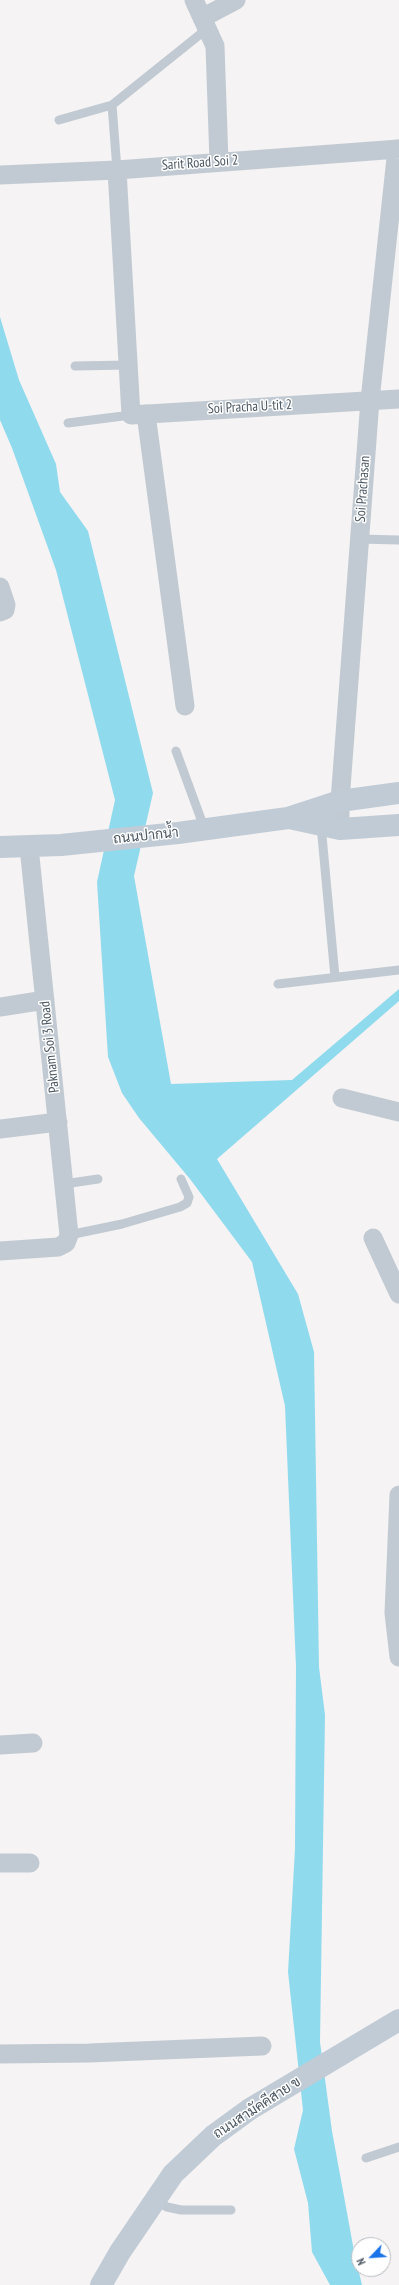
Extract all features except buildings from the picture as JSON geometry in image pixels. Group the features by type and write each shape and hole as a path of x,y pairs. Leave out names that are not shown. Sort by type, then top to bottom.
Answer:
{"street":[{"path":"194,0 215,46 219,162"},
{"path":"205,23 236,0"},
{"name":"Sarit Road Soi 2","path":"0,175 117,170 398,149"},
{"name":"Soi Prachasan","path":"330,815 359,540 370,400 398,149"},
{"path":"117,170 128,365 139,414 185,706"},
{"name":"Soi Pracha U-tit 2","path":"139,414 399,399"},
{"path":"0,587 6,605 5,610 0,612"},
{"name":"ถนนปากน้ำ","path":"330,815 399,793"},
{"name":"ถนนปากน้ำ","path":"1,847 61,845 205,830 288,818 330,815 399,825"},
{"name":"Paknam Soi 3 Road","path":"29,847 64,1184 66,1240"},
{"path":"0,1007 45,1000"},
{"path":"342,1098 399,1112"},
{"path":"0,1129 58,1122"},
{"path":"373,1238 399,1294"},
{"path":"0,1251 66,1240"},
{"path":"399,1495 398,1560 394,1613 399,1657"},
{"path":"0,1745 33,1743"},
{"path":"0,1863 30,1863"},
{"name":"ถนนสามัคคีสาย ข","path":"101,2285 155,2199 173,2174 213,2136 250,2109 399,2020"},
{"path":"0,2054 89,2053 262,2046"}],"lane":[{"path":"59,120 112,105 205,23"},
{"path":"112,105 117,170"},
{"path":"75,366 128,365"},
{"path":"68,423 139,414"},
{"path":"359,540 399,540"},
{"path":"176,751 205,830"},
{"path":"330,815 335,977"},
{"path":"278,984 399,970"},
{"path":"64,1184 98,1179"},
{"path":"66,1240 187,1203 189,1197 181,1179"},
{"path":"366,2158 399,2147"},
{"path":"155,2199 167,2207 181,2210 231,2210"}],"water":[{"path":"0,317 19,380 56,464 60,492 88,531 153,793 134,876 171,1084 292,1080 399,989 399,1001 217,1159 298,1294 314,1352 319,1667 325,1715 320,2042 332,2131 351,2237 351,2277 360,2277 362,2285 330,2285 312,2252 308,2203 294,2149 303,2110 288,1972 295,1849 296,1667 285,1406 252,1262 190,1179 139,1118 122,1093 108,1057 97,882 115,800 56,570 12,448 0,420"}]}
